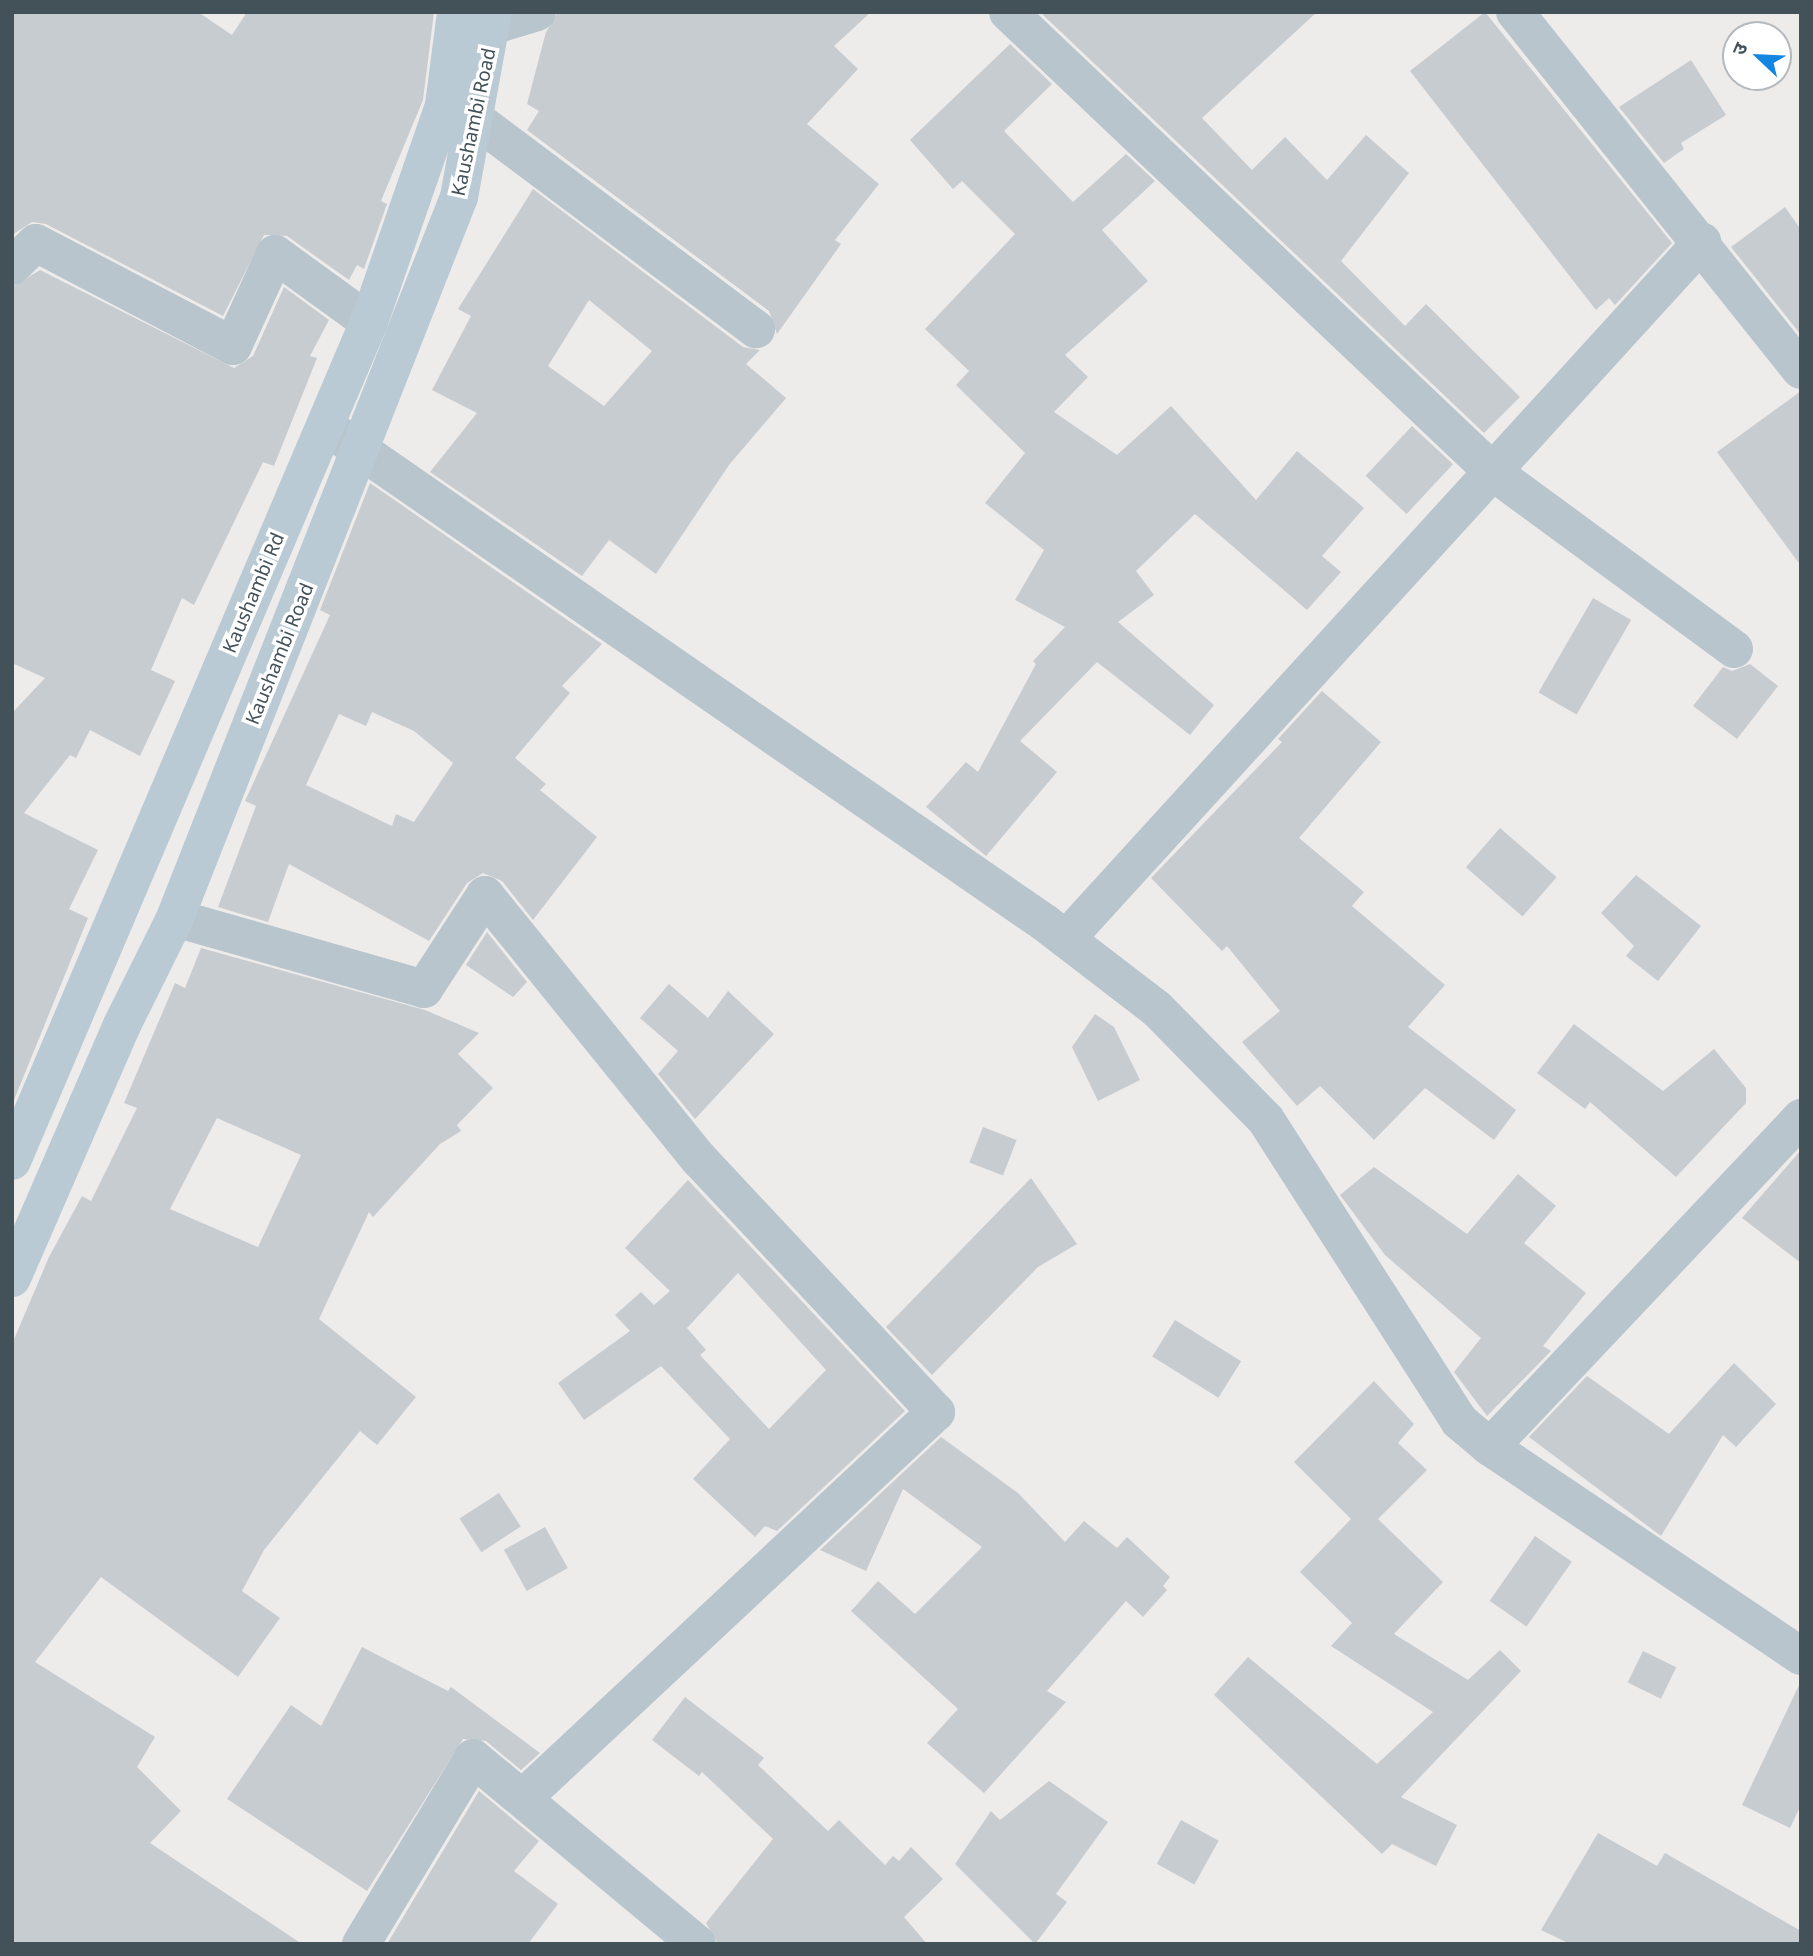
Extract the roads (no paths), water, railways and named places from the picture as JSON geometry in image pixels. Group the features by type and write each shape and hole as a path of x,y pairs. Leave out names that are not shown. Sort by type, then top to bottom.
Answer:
{"main road":[{"name":"Kaushambi Rd","path":"12,1161 369,322 443,105 456,12"},
{"name":"Kaushambi Road","path":"12,1278 122,1025 175,918 459,197 494,18"}],"street":[{"path":"494,18 537,12"},
{"path":"1007,12 1493,472 1734,649"},
{"path":"1515,12 1702,242 1801,370"},
{"path":"475,119 756,329"},
{"path":"1066,939 1702,242"},
{"path":"12,266 36,243 233,346 275,254 369,322"},
{"path":"325,426 1066,939 1157,1009 1266,1120 1459,1421 1490,1447 1801,1656"},
{"path":"175,918 424,989 485,895 698,1159 936,1412 524,1797"},
{"path":"1490,1447 1801,1118"},
{"path":"361,1944 473,1758 524,1797 697,1944"}]}
